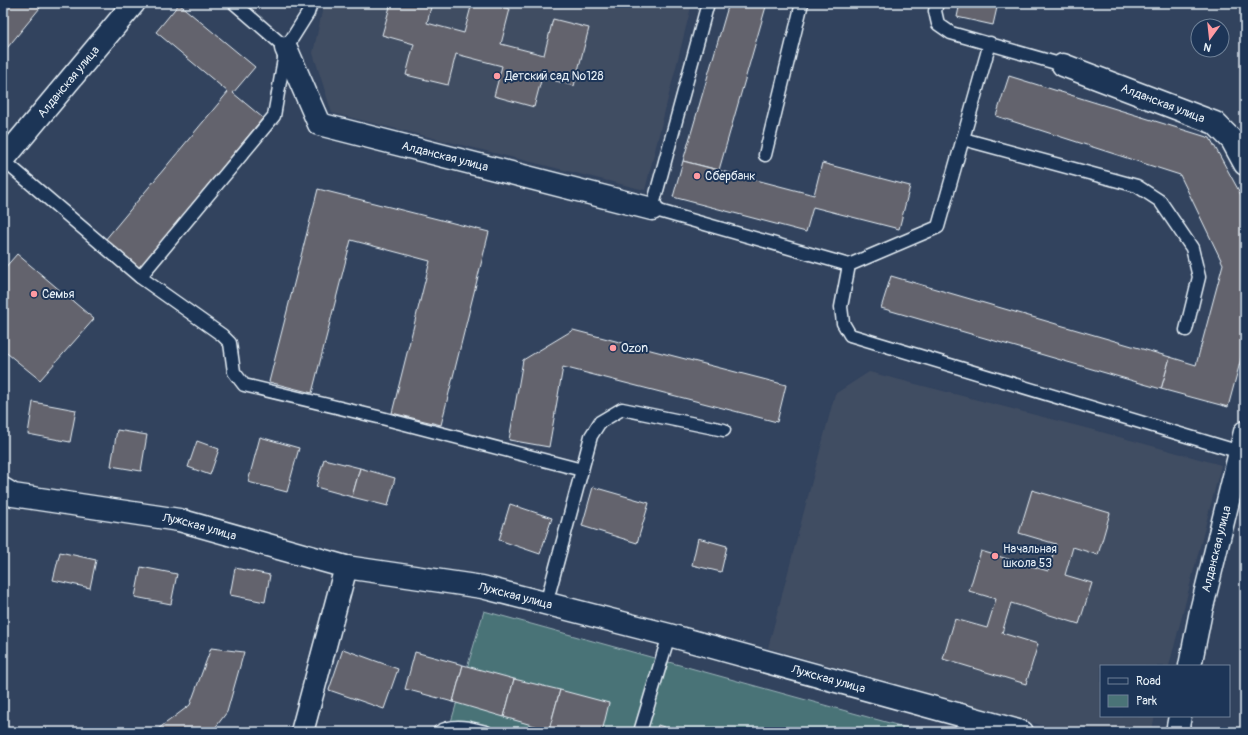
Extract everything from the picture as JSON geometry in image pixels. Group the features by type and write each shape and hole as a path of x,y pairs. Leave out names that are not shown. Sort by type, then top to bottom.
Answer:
{"street":[{"name":"Алданская улица","path":"3,160 134,3"},
{"name":"Алданская улица","path":"286,48 319,124 652,209"},
{"name":"Алданская улица","path":"1063,65 1215,123 1232,140 1245,164"},
{"name":"Алданская улица","path":"1190,665 1201,611 1243,447"},
{"name":"Лужская улица","path":"3,489 13,495 179,520 346,567 482,588 669,635 1022,732"},
{"path":"307,731 346,567"},
{"path":"1176,732 1180,717"}],"lane":[{"path":"234,3 286,48"},
{"path":"140,277 274,116 286,48 308,13 311,3"},
{"path":"708,3 652,209 849,265 938,227 990,43"},
{"path":"765,155 802,3"},
{"path":"937,3 935,11 938,24 951,33 1063,65"},
{"path":"963,139 1136,186 1160,201 1192,248 1199,278 1186,330"},
{"path":"3,160 140,277 222,335 230,343 234,372 244,385 385,419 582,470"},
{"path":"849,265 841,306 843,323 850,336 1243,447"},
{"path":"546,604 591,436 600,422 622,409 724,430"},
{"path":"640,732 669,635"},
{"path":"439,732 443,729 467,727 486,732"}],"shaded area":[{"name":"Детский сад №128","path":"324,3 692,3 645,190 332,113 313,53"},
{"name":"Начальная школа 53","path":"869,372 1101,432 1221,465 1169,665 1100,665 1100,717 1155,717 1151,732 1065,732 768,648 835,394"}],"green space":[{"path":"484,611 922,732 448,732"}],"building":[{"path":"3,3 44,3 3,53"},
{"path":"391,3 432,3 427,23 464,33 472,3 485,3 510,9 501,44 544,55 553,19 589,28 574,86 542,77 534,107 494,96 502,66 456,54 448,85 406,75 414,44 382,35"},
{"path":"729,3 767,3 719,170 683,161"},
{"path":"960,3 998,3 993,25 957,17"},
{"path":"179,4 255,67 233,93 263,118 139,268 105,240 228,92 156,32"},
{"path":"1009,76 1210,138 1245,202 1245,344 1228,407 1161,389 1170,357 1196,365 1223,264 1180,175 996,116"},
{"path":"683,161 814,195 822,163 910,186 899,229 813,207 806,232 673,197"},
{"path":"318,189 489,232 441,425 392,413 430,261 351,240 312,393 269,382"},
{"name":"Семья","path":"17,254 94,319 40,380 3,350 3,270"},
{"path":"891,276 1170,357 1161,389 881,308"},
{"path":"573,330 786,385 777,422 563,367 549,447 509,440 523,360"},
{"path":"33,402 76,410 70,442 28,434"},
{"path":"117,430 147,435 141,471 111,466"},
{"path":"260,437 299,448 287,492 248,482"},
{"path":"197,441 219,449 210,475 188,467"},
{"path":"324,459 360,468 352,497 316,487"},
{"path":"360,468 395,478 388,506 352,497"},
{"path":"593,487 649,503 637,543 582,526"},
{"path":"1032,490 1110,513 1098,555 1073,547 1065,575 1092,583 1079,624 1011,603 1002,633 1038,644 1026,684 943,659 955,619 987,628 996,599 969,591 981,551 1048,571 1056,544 1019,533"},
{"path":"510,504 552,518 540,554 499,540"},
{"path":"698,538 727,546 721,572 692,565"},
{"path":"60,552 96,560 90,588 53,580"},
{"path":"141,567 177,574 171,604 135,597"},
{"path":"235,568 270,575 265,602 230,595"},
{"path":"211,648 244,652 227,712 212,732 154,732 190,705"},
{"path":"343,649 398,669 384,709 329,690"},
{"path":"415,652 463,665 453,702 405,689"},
{"path":"463,665 514,679 504,717 453,702"},
{"path":"514,679 560,690 549,730 504,717"},
{"path":"560,690 609,703 602,732 558,732 549,730"},
{"path":"658,725 679,732 656,732"}],"place":[{"name":"Детский сад №128","path":"497,76"},
{"name":"Сбербанк","path":"697,176"},
{"name":"Семья","path":"34,294"},
{"name":"Ozon","path":"613,348"},
{"name":"Начальная школа 53","path":"995,556"}]}
